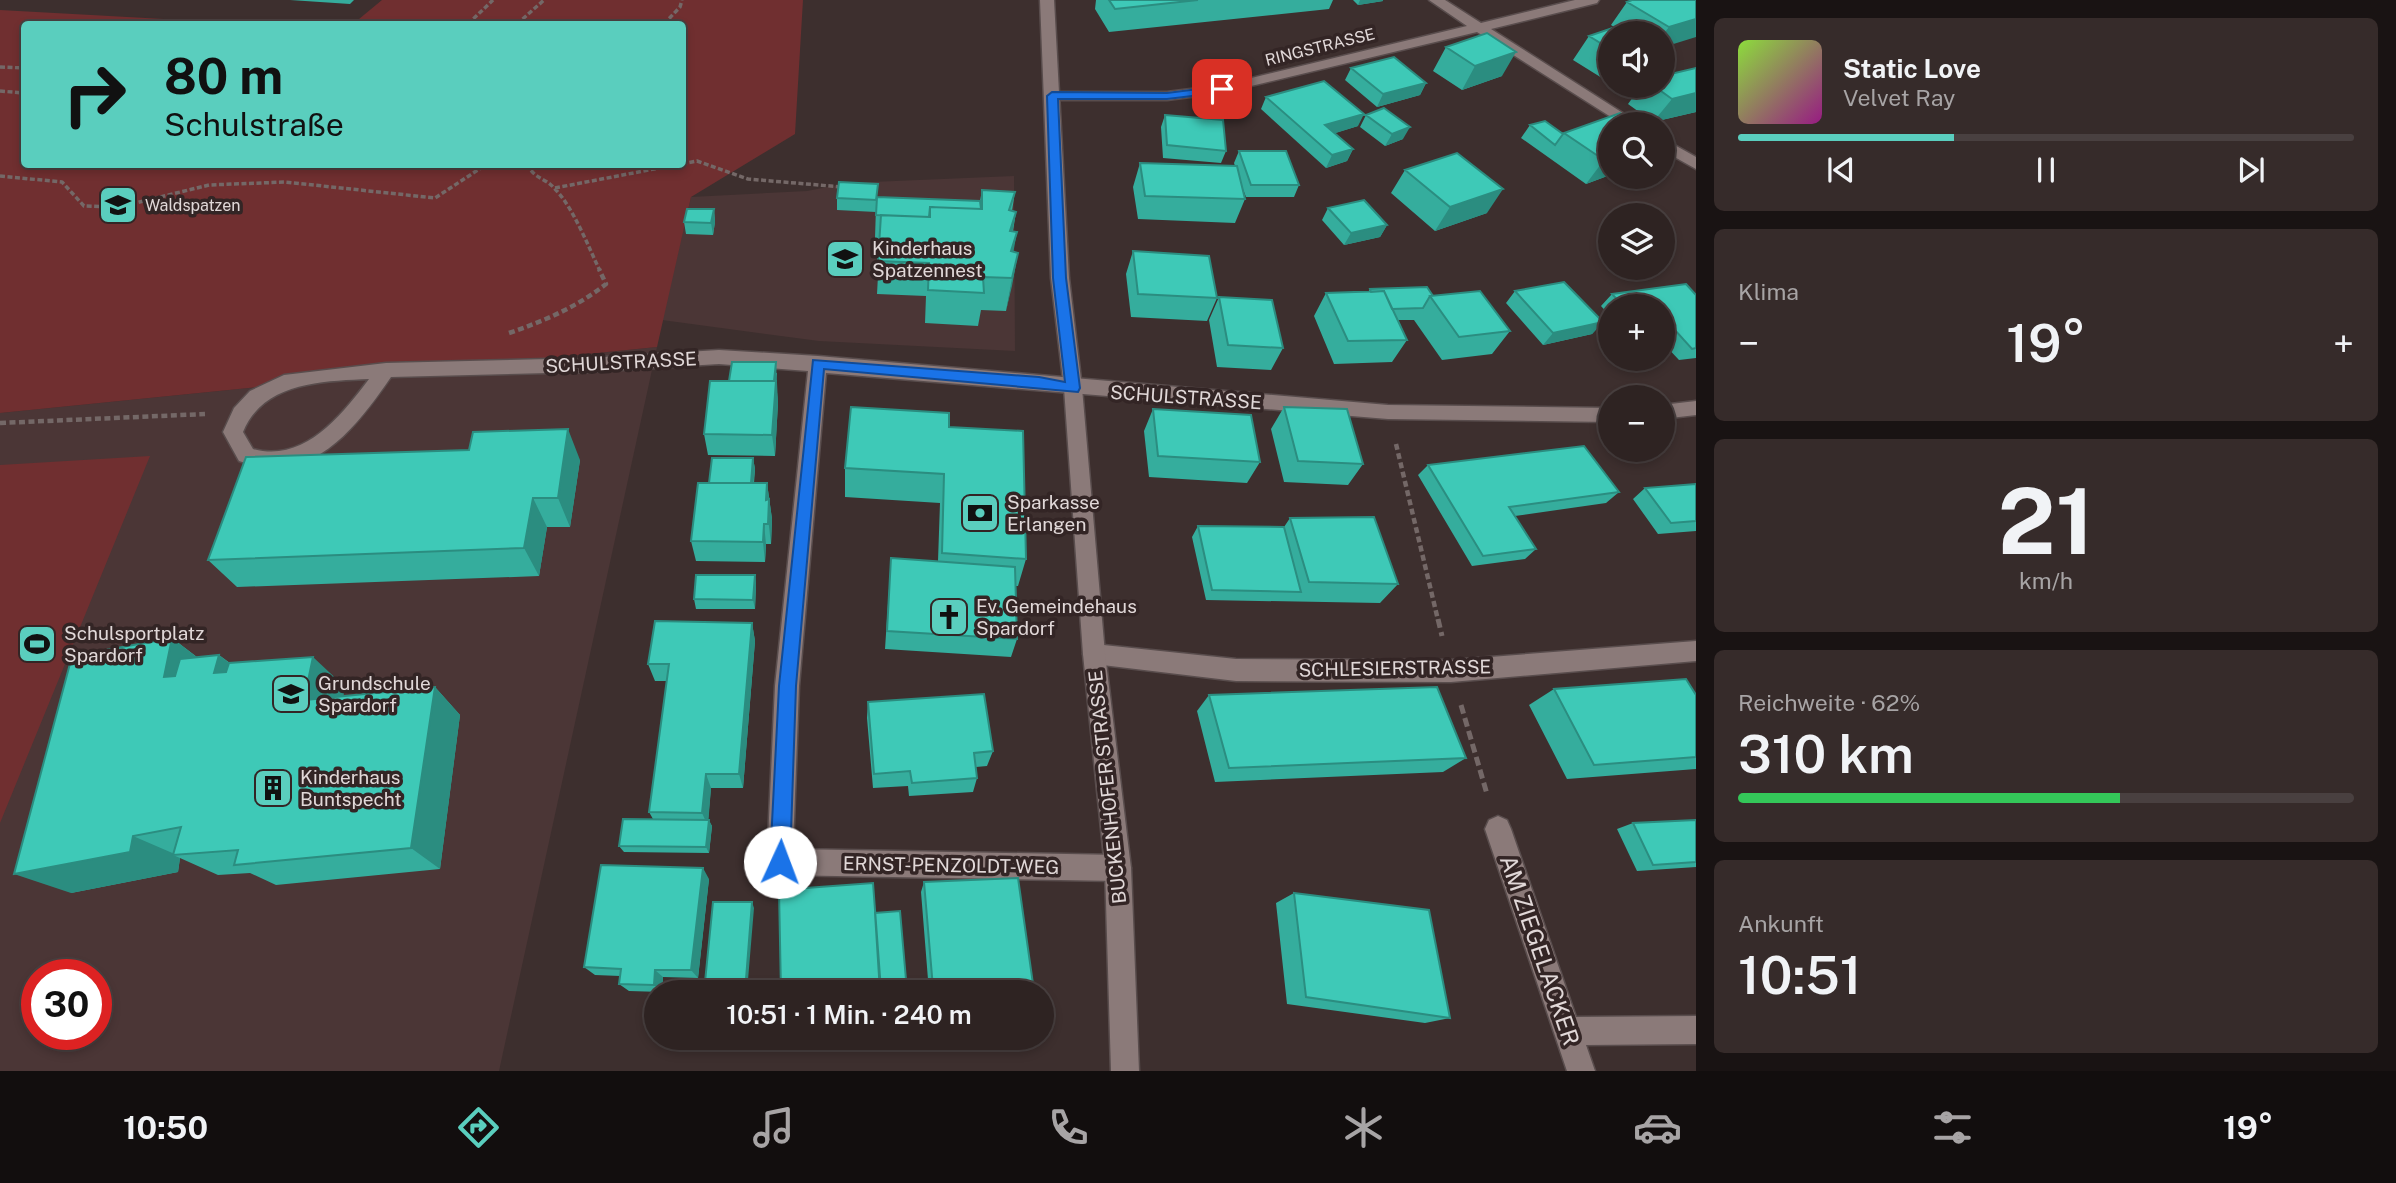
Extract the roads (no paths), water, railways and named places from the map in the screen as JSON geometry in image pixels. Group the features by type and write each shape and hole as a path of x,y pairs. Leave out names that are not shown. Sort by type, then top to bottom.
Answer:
{"street":[{"name":"BUCKENHOFER STRASSE","path":"1047,0 1060,278 1073,388 1094,654 1118,868 1125,1071"},
{"path":"1436,0 1613,112"},
{"name":"RINGSTRASSE","path":"1052,96 1167,96 1222,89 1592,0"},
{"path":"1675,151 1696,164"},
{"name":"SCHULSTRASSE","path":"386,370 370,392 320,446 276,461 246,455 233,432 241,413 257,396 284,382 386,370 589,365 719,357 818,363 1039,382 1073,388 1388,412 1598,415"},
{"name":"ERNST-PENZOLDT-WEG","path":"818,363 787,686 780,862 1118,868"},
{"path":"1675,410 1696,408"},
{"name":"SCHLESIERSTRASSE","path":"1094,654 1236,670 1451,671 1696,651"},
{"name":"AM ZIEGELACKER","path":"1497,829 1581,1071"},
{"path":"1569,1031 1696,1030"}],"place":[{"name":"Waldspatzen","path":"118,205"},
{"name":"Kinderhaus Spatzennest","path":"845,259"},
{"name":"Sparkasse Erlangen","path":"980,513"},
{"name":"Ev. Gemeindehaus Spardorf","path":"949,617"},
{"name":"Schulsportplatz Spardorf","path":"37,644"},
{"name":"Grundschule Spardorf","path":"291,694"},
{"name":"Kinderhaus Buntspecht","path":"273,788"}]}
